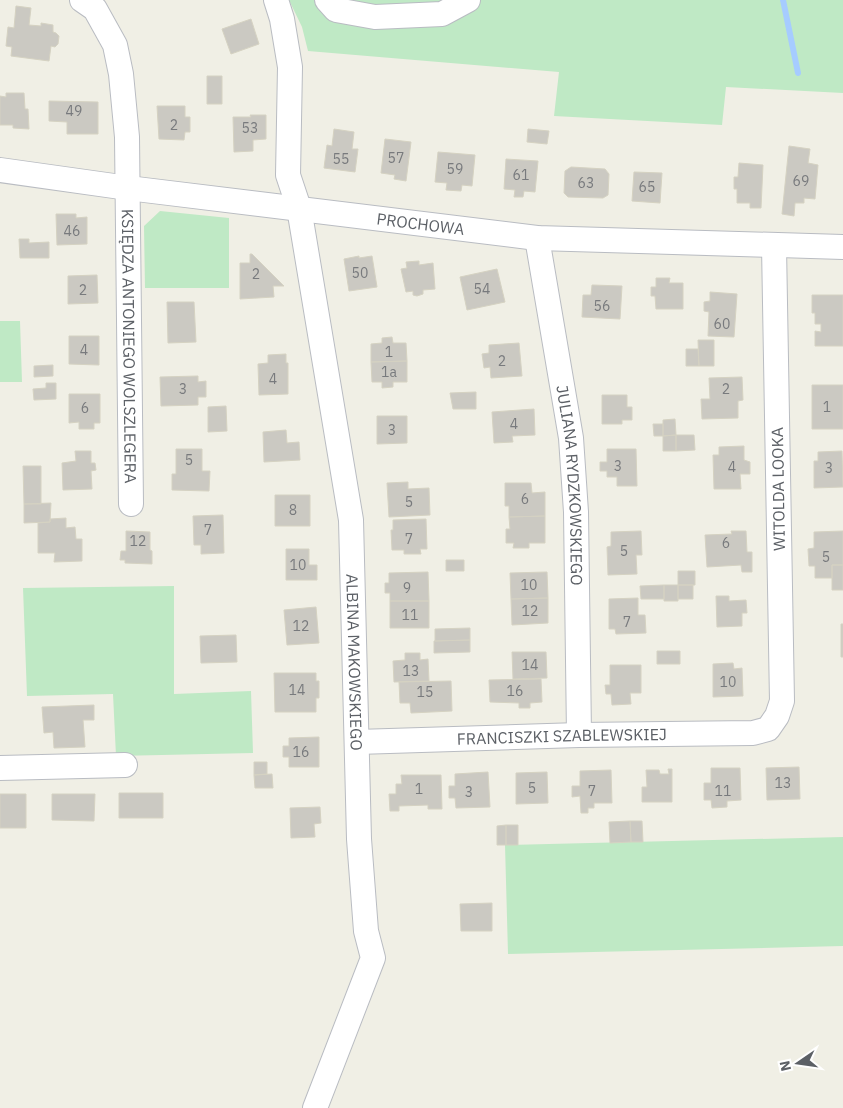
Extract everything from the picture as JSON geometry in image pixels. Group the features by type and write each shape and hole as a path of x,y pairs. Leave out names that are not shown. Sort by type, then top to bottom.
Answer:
{"street":[{"name":"KSIĘDZA ANTONIEGO WOLSZLEGERA","path":"82,0 95,9 115,45 121,74 127,138 131,504"},
{"name":"ALBINA MAKOWSKIEGO","path":"276,0 282,19 290,67 288,175 299,208 351,520 359,840 366,931 373,958 315,1108"},
{"path":"327,0 336,10 376,17 442,14 468,0"},
{"name":"PROCHOWA","path":"0,170 128,188 537,238 843,247"},
{"name":"JULIANA RYDZKOWSKIEGO","path":"537,238 571,438 576,512 579,735"},
{"name":"WITOLDA LOOKA","path":"768,729 777,716 782,701 774,246"},
{"name":"FRANCISZKI SZABLEWSKIEJ","path":"357,742 579,735 753,733 768,729"},
{"path":"0,768 125,766"}],"green space":[{"path":"289,0 843,0 843,93 726,87 722,125 554,116 559,72 308,51 302,27"},
{"path":"160,211 229,218 229,288 145,288 144,226"},
{"path":"0,321 20,321 22,382 0,382"},
{"path":"174,586 174,694 251,691 253,753 116,756 113,694 27,696 23,588"},
{"path":"843,837 843,946 508,954 505,845"}],"building":[{"path":"16,6 31,8 29,25 41,26 41,23 53,25 53,32 59,36 58,44 55,47 51,46 49,61 11,56 12,47 6,46 8,27 14,28"},
{"path":"251,19 259,44 231,54 222,29"},
{"path":"207,76 222,76 222,104 207,104"},
{"path":"6,93 24,93 25,109 28,109 29,129 13,128 13,125 0,125 0,96 6,97"},
{"path":"49,101 98,102 98,134 67,134 67,122 49,121"},
{"path":"157,106 185,106 185,117 190,117 190,132 185,132 184,140 159,139"},
{"path":"250,115 266,115 266,139 253,140 253,151 234,152 233,117 251,117"},
{"path":"334,129 354,132 352,149 358,149 355,172 324,168 327,145 332,146"},
{"path":"528,129 549,131 547,144 527,142"},
{"path":"385,139 411,142 406,181 394,179 395,175 381,173"},
{"path":"789,146 810,149 808,163 818,165 815,199 804,198 804,203 795,203 794,216 782,214"},
{"path":"438,152 475,155 472,186 462,185 461,191 446,190 447,183 435,182"},
{"path":"506,159 538,161 535,192 524,191 523,197 514,197 515,190 504,189"},
{"path":"739,163 763,165 761,208 750,208 750,203 737,203 737,189 734,189 734,177 738,177"},
{"path":"571,167 605,169 609,174 608,195 603,198 568,197 564,193 565,171"},
{"path":"634,172 662,173 660,203 632,201"},
{"path":"56,214 76,214 76,218 87,217 87,244 57,245"},
{"path":"19,239 29,239 29,243 49,242 49,258 20,258"},
{"path":"250,254 284,286 273,286 274,297 240,299 240,263 250,263"},
{"path":"359,256 359,258 372,256 377,287 349,291 344,259"},
{"path":"419,261 419,265 433,263 435,289 423,290 423,294 417,296 413,295 413,291 406,292 401,269 407,268 406,262"},
{"path":"497,269 505,302 467,310 460,277"},
{"path":"97,275 98,303 68,304 68,276"},
{"path":"656,278 670,278 669,283 683,283 683,309 656,309 655,296 651,296 651,287 656,287"},
{"path":"592,285 622,286 620,319 582,317 583,295 591,295"},
{"path":"710,292 737,294 734,337 708,336 709,312 704,311 704,302 710,301"},
{"path":"812,295 843,295 843,346 815,346 815,331 821,332 821,324 815,324 815,313 812,313"},
{"path":"167,302 194,302 196,342 168,343"},
{"path":"69,336 99,336 99,365 69,364"},
{"path":"392,337 393,343 406,343 407,361 371,362 371,344 382,343 382,338"},
{"path":"698,340 714,340 714,366 699,366"},
{"path":"519,343 522,376 491,378 490,367 484,368 482,354 489,353 489,345"},
{"path":"686,349 698,349 699,366 686,366"},
{"path":"286,354 286,363 288,363 288,394 259,395 258,364 268,363 268,355"},
{"path":"407,361 407,382 393,382 393,387 382,388 382,382 372,382 371,362"},
{"path":"53,365 53,376 34,377 34,366"},
{"path":"198,376 198,382 206,381 206,397 198,397 198,405 161,406 160,377"},
{"path":"742,377 743,400 738,401 738,418 702,419 701,399 710,399 709,378"},
{"path":"46,383 56,383 56,399 34,400 33,389 46,388"},
{"path":"812,385 843,385 843,429 812,429"},
{"path":"476,392 476,409 453,409 450,393"},
{"path":"69,394 100,394 100,423 94,423 94,429 79,429 79,422 69,423"},
{"path":"602,395 627,395 627,407 632,407 632,420 622,420 622,424 602,424"},
{"path":"226,406 227,431 208,432 208,407"},
{"path":"534,409 535,435 512,436 513,442 494,443 492,412"},
{"path":"377,416 407,416 407,443 377,444"},
{"path":"675,419 676,435 663,436 663,420"},
{"path":"653,424 663,424 663,436 654,436"},
{"path":"286,430 287,443 299,442 300,460 264,462 263,432"},
{"path":"676,435 694,435 695,450 676,451"},
{"path":"676,435 676,451 663,451 663,436"},
{"path":"744,446 744,460 750,462 750,474 740,474 741,489 714,489 713,455 719,455 719,447"},
{"path":"176,449 202,449 202,471 210,471 209,491 172,490 172,474 176,474"},
{"path":"607,449 636,449 637,486 617,486 617,477 607,477 607,471 600,471 600,462 607,462"},
{"path":"75,451 91,451 91,463 95,463 96,470 91,471 92,489 63,490 62,463 76,461"},
{"path":"842,451 843,487 814,488 814,461 818,461 818,452"},
{"path":"23,466 41,466 41,504 24,504"},
{"path":"408,482 408,489 429,488 430,515 389,517 387,483"},
{"path":"505,483 531,483 532,493 545,492 545,516 509,517 509,506 505,506"},
{"path":"275,495 310,495 310,526 275,526"},
{"path":"51,503 50,522 24,523 24,504"},
{"path":"223,515 224,553 201,554 201,545 194,545 193,516"},
{"path":"545,516 545,543 529,543 529,548 513,548 514,543 506,543 506,529 510,529 509,517"},
{"path":"66,518 66,528 75,527 76,539 82,539 82,561 54,562 55,553 38,553 38,523 50,522 50,519"},
{"path":"426,519 427,549 420,549 421,554 404,554 404,550 392,550 391,530 393,530 393,520"},
{"path":"126,531 150,532 152,564 125,563 125,560 120,560 121,551 126,551"},
{"path":"641,531 642,555 636,555 637,574 608,575 607,547 611,546 611,532"},
{"path":"731,531 746,531 747,552 752,552 752,572 742,572 741,565 707,567 705,535 732,534"},
{"path":"843,531 843,565 832,565 832,578 815,578 815,566 809,566 808,549 814,548 814,532"},
{"path":"286,549 309,549 309,565 317,565 317,580 286,580"},
{"path":"446,560 464,560 464,571 446,571"},
{"path":"832,565 843,565 843,590 832,590"},
{"path":"678,571 695,571 695,585 678,585"},
{"path":"428,572 429,601 390,601 390,593 385,593 385,583 389,583 389,573"},
{"path":"547,572 548,598 511,599 510,573"},
{"path":"664,585 678,585 678,601 664,601"},
{"path":"664,585 664,599 641,599 640,586"},
{"path":"678,585 693,585 693,599 678,599"},
{"path":"716,596 729,596 729,601 746,600 747,613 742,613 742,626 717,627"},
{"path":"548,598 548,623 512,625 511,599"},
{"path":"638,598 638,615 645,615 646,633 616,634 615,629 609,629 609,599"},
{"path":"390,601 429,601 429,628 390,628"},
{"path":"316,607 319,643 287,645 284,610"},
{"path":"841,624 843,624 843,657 841,657"},
{"path":"470,628 470,640 435,641 435,629"},
{"path":"236,635 237,662 201,663 200,636"},
{"path":"470,640 470,652 434,653 434,641"},
{"path":"657,651 680,651 680,664 657,664"},
{"path":"512,652 546,652 547,678 513,679"},
{"path":"405,653 420,653 420,660 428,659 429,681 394,682 393,661 405,660"},
{"path":"733,663 734,669 742,668 743,696 713,697 713,664"},
{"path":"610,665 641,665 641,693 630,693 631,704 612,705 611,694 606,694 605,685 610,685"},
{"path":"274,673 316,673 316,681 319,681 319,698 316,698 316,712 275,712"},
{"path":"541,679 542,702 530,703 530,708 519,708 519,703 490,702 489,680"},
{"path":"451,681 452,711 411,713 410,703 400,703 399,682"},
{"path":"94,705 94,720 83,720 85,747 54,748 53,732 44,733 42,707"},
{"path":"319,737 319,767 289,767 289,757 283,757 283,746 289,746 289,738"},
{"path":"254,762 267,762 267,774 254,775"},
{"path":"799,767 800,799 767,800 766,768"},
{"path":"711,768 740,768 741,800 727,801 727,807 712,808 711,800 704,800 704,783 711,783"},
{"path":"668,769 672,769 672,802 642,802 642,787 647,787 646,770 659,770 660,774 669,774"},
{"path":"611,770 612,803 594,803 594,808 588,808 588,813 581,813 580,796 572,797 572,786 580,786 580,771"},
{"path":"488,772 490,807 456,808 455,798 449,798 449,786 455,786 455,774"},
{"path":"547,772 548,803 516,804 516,773"},
{"path":"272,774 273,788 255,788 254,775"},
{"path":"401,775 441,775 442,809 428,809 428,805 399,806 399,811 390,811 389,794 396,794 396,784 402,784"},
{"path":"119,793 163,793 163,818 119,818"},
{"path":"0,794 26,794 26,828 0,828"},
{"path":"52,794 95,794 94,821 52,820"},
{"path":"320,807 321,823 314,824 315,837 291,838 290,808"},
{"path":"630,821 631,842 610,843 609,822"},
{"path":"630,821 642,821 643,842 631,842"},
{"path":"506,825 518,825 518,845 506,845"},
{"path":"506,825 506,845 497,845 497,826"},
{"path":"492,903 492,931 461,931 460,904"}],"waterway":[{"path":"783,0 798,73"}]}
